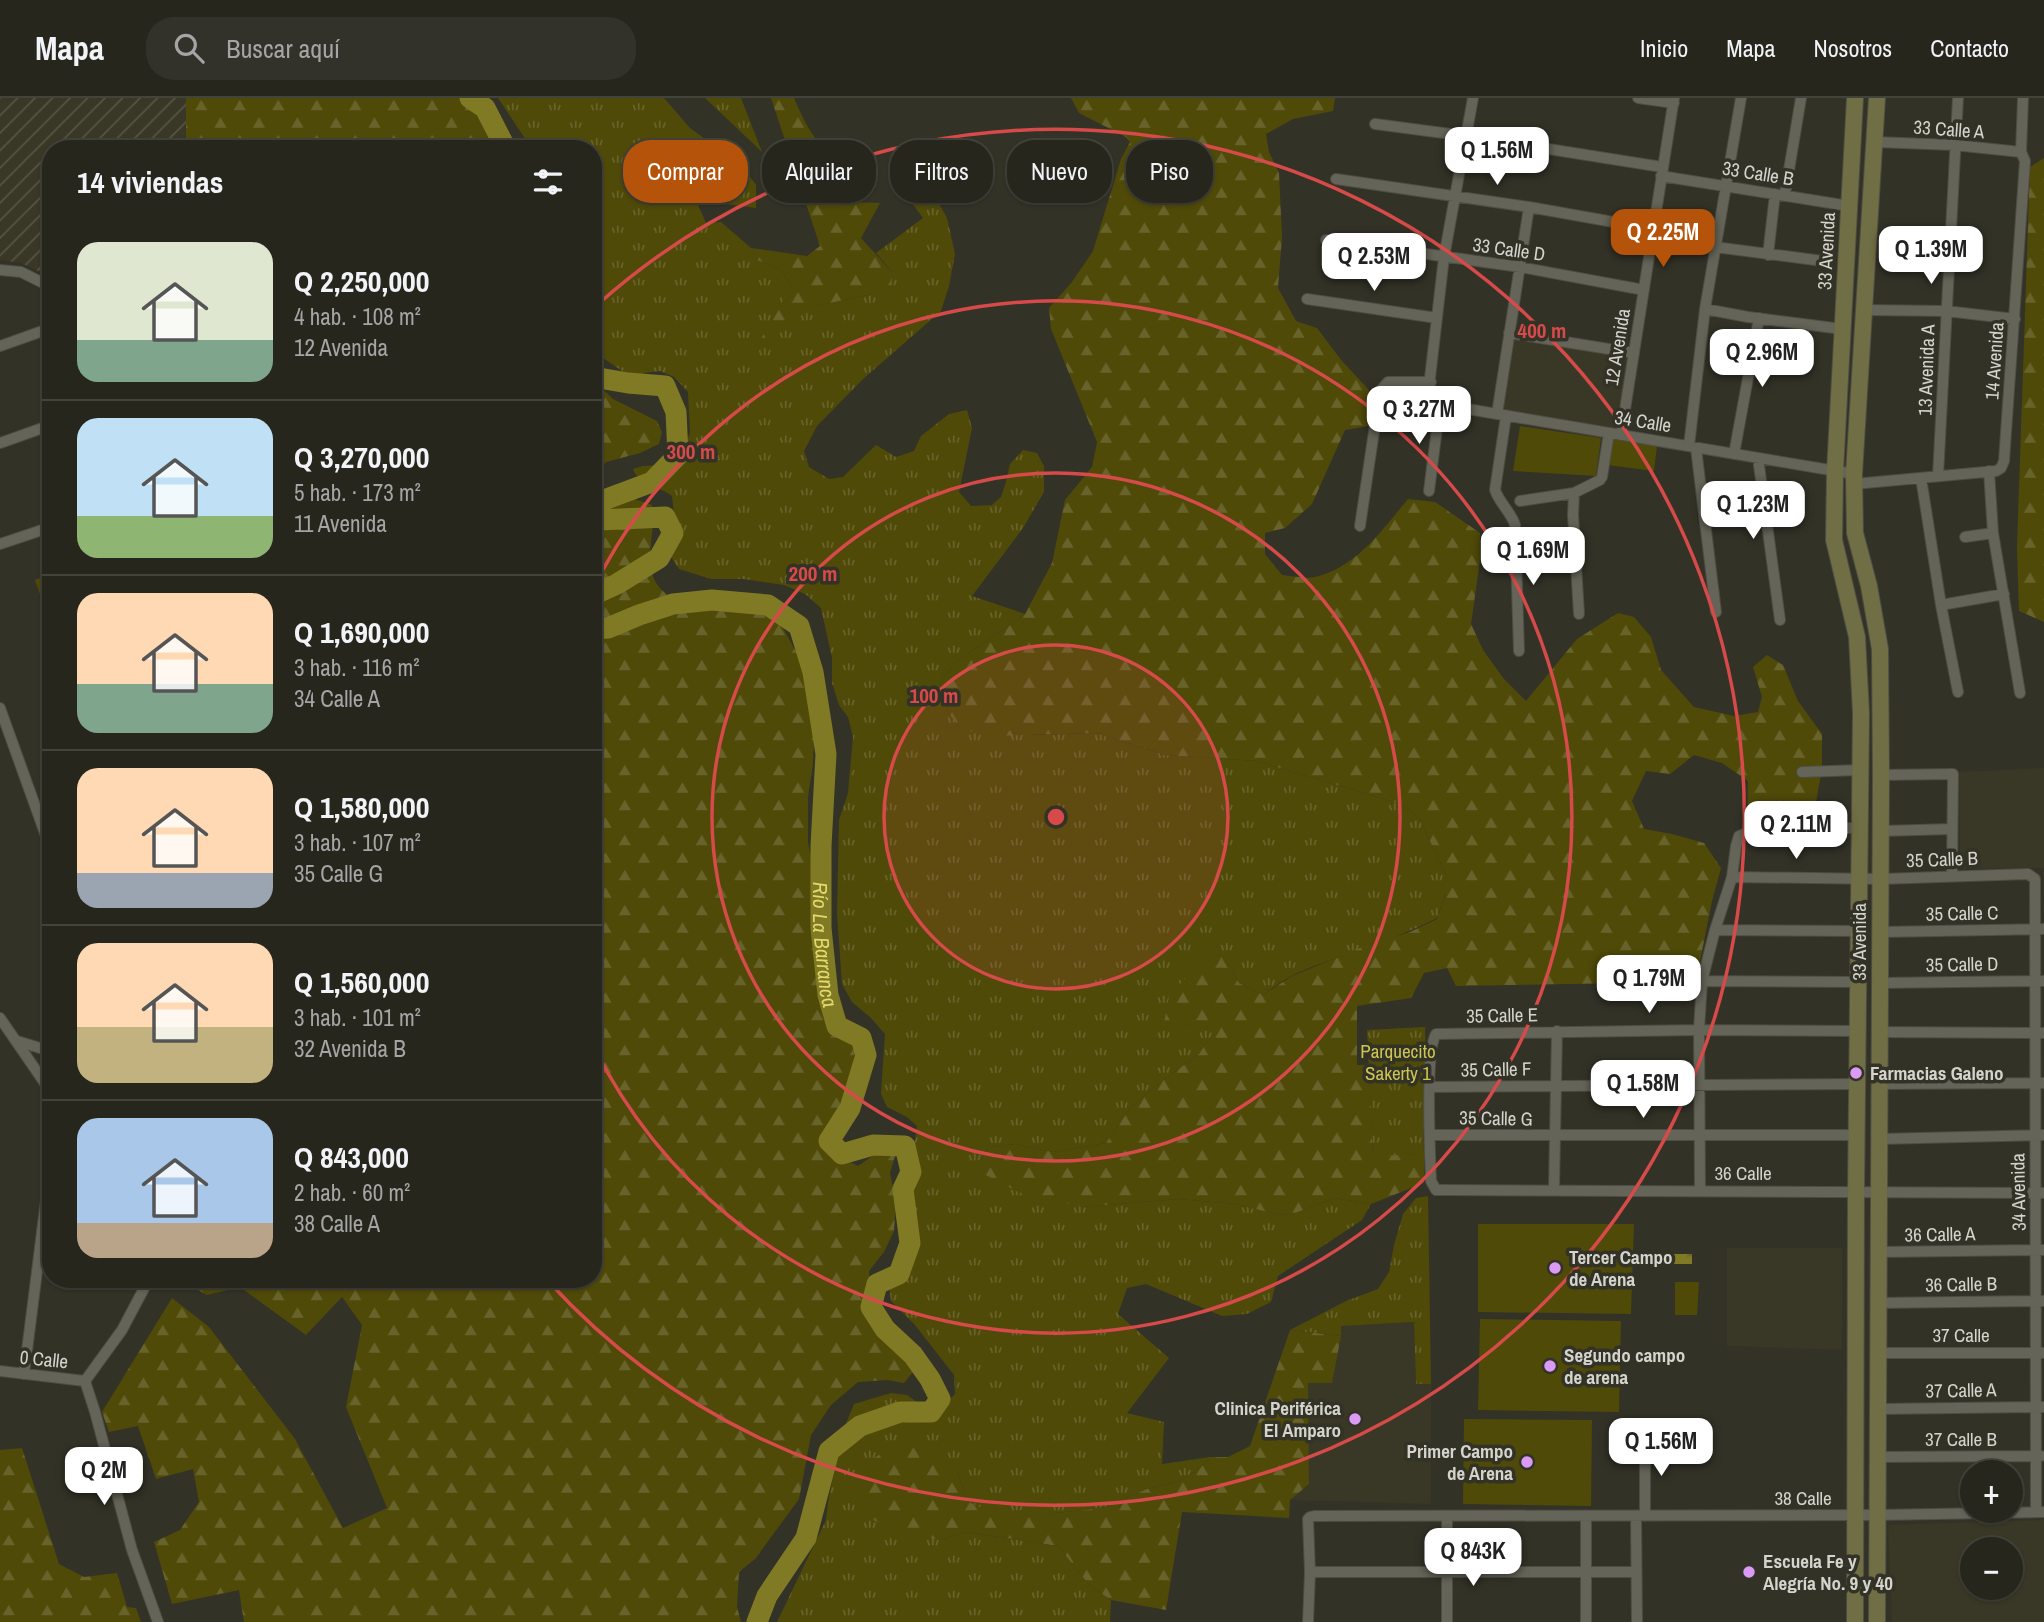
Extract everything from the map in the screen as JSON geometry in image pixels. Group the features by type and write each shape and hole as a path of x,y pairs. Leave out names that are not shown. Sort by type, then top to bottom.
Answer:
{"street":[{"path":"1360,526 1380,391 1388,382 1431,382 1444,257 1473,98"},
{"path":"1638,98 1674,100"},
{"path":"1716,612 1693,447 1705,309 1741,98"},
{"path":"1768,255 1801,98"},
{"name":"33 Avenida","path":"1855,98 1835,471 1834,540 1857,637 1861,713 1855,1622"},
{"name":"33 Avenida","path":"1877,98 1854,479 1855,533 1869,586 1880,649 1877,1622"},
{"name":"13 Avenida A","path":"1938,476 1958,98"},
{"name":"14 Avenida","path":"2004,461 2025,161 2021,152 2023,98"},
{"name":"12 Avenida","path":"1621,435 1674,100"},
{"name":"33 Calle B","path":"1375,124 1466,136 1726,186 1849,206"},
{"name":"33 Calle A","path":"1875,142 1954,145 2021,152"},
{"path":"1336,180 1529,207 1715,247 1823,261"},
{"path":"1520,651 1515,525 1495,490 1509,333 1529,207"},
{"name":"33 Calle D","path":"1326,240 1520,267 1644,290"},
{"path":"0,270 21,272 42,282"},
{"path":"1307,299 1437,318"},
{"path":"1705,309 1842,329"},
{"path":"1864,310 1946,311 2015,320"},
{"path":"1734,454 1759,318"},
{"path":"0,346 42,331"},
{"path":"1509,333 1634,352"},
{"name":"34 Calle","path":"1431,382 1429,400 1440,405 1835,471 1854,479 1921,478 1996,471 2004,461"},
{"path":"1429,491 1440,405"},
{"path":"0,443 42,428"},
{"path":"1520,501 1574,493 1594,484 1602,477 1609,433"},
{"path":"1758,458 1780,620"},
{"path":"1989,471 1993,533 2020,693"},
{"path":"1921,478 1958,692"},
{"path":"1574,493 1579,614"},
{"path":"0,544 42,530"},
{"path":"1965,537 1993,533"},
{"path":"1941,605 2004,594"},
{"path":"0,708 42,825"},
{"path":"1802,772 1860,770"},
{"path":"1881,775 1953,774 1952,875"},
{"path":"1700,1190 1699,1030 1702,981 1732,877 1735,846 1739,836 1758,828 1860,828"},
{"path":"1881,831 1952,829"},
{"name":"35 Calle B","path":"1732,877 1881,878 2028,874"},
{"name":"34 Avenida","path":"2028,874 2033,876 2036,883 2040,981 2040,1512"},
{"name":"35 Calle C","path":"1881,932 2039,929"},
{"path":"1715,930 1858,931"},
{"path":"1702,981 1858,982"},
{"name":"35 Calle D","path":"1880,984 2040,981"},
{"path":"0,1018 42,1078"},
{"path":"1554,1189 1557,1031"},
{"name":"35 Calle E","path":"1430,1087 1433,1038 1441,1033 1857,1031"},
{"path":"1880,1032 2040,1033"},
{"path":"17,1041 42,1047"},
{"path":"1880,1084 2040,1083"},
{"name":"35 Calle F","path":"1430,1087 1857,1084"},
{"path":"1430,1087 1430,1135"},
{"name":"35 Calle G","path":"1430,1135 1857,1135"},
{"name":"36 Calle","path":"1430,1135 1431,1181 1436,1190 2040,1192"},
{"path":"1880,1139 2039,1135"},
{"path":"24,1374 42,1232"},
{"name":"36 Calle A","path":"1879,1252 2040,1250"},
{"path":"144,1288 122,1330 85,1381 132,1550 158,1622"},
{"name":"36 Calle B","path":"1878,1303 2040,1300"},
{"name":"37 Calle","path":"1878,1353 2040,1353"},
{"name":"0 Calle","path":"0,1371 85,1381"},
{"name":"37 Calle A","path":"1878,1409 2040,1407"},
{"path":"1637,1622 1636,1572 1645,1441"},
{"name":"37 Calle B","path":"1878,1457 2041,1456"},
{"name":"38 Calle","path":"1310,1572 1310,1517 1877,1516 2040,1512"},
{"path":"1447,1516 1447,1622"},
{"path":"1586,1516 1586,1622"},
{"path":"1308,1622 1310,1572 1636,1572"}],"shaded area":[{"path":"0,98 186,98 186,140 42,140 42,273 21,263 0,260"},
{"path":"1513,338 1628,357 1617,428 1502,410"},
{"path":"2044,768 2044,868 1960,869 1959,772"},
{"path":"1727,1248 1842,1248 1842,1350 1727,1346"},
{"path":"1414,1322 1416,1384 1431,1384 1431,1504 1290,1500 1309,1483 1308,1382 1341,1336 1340,1326"},
{"path":"2044,1520 2044,1622 1892,1622 1888,1525 2023,1523 2023,1521"}],"green space":[{"path":"186,98 471,98 499,140 186,140"},
{"path":"498,98 664,98 690,128 706,140 623,140 623,203 697,203 706,223 721,222 751,248 757,260 779,269 792,285 784,301 816,306 877,293 892,272 876,253 923,218 912,203 939,203 947,218 955,254 941,311 863,379 817,426 804,451 809,467 829,479 843,477 876,445 896,457 914,451 921,436 949,414 967,410 972,428 959,492 971,506 992,505 1001,497 1010,464 1023,450 1037,453 1044,466 1044,492 1023,528 972,596 1025,614 959,660 940,681 947,711 961,729 1034,735 1096,733 1165,755 1257,761 1404,805 1420,820 1446,875 1446,894 1437,918 1295,974 1263,995 1239,983 1225,958 1165,1024 1187,1024 1214,1032 1199,1054 1130,1108 1106,1143 1053,1152 1015,1144 988,1147 979,1163 1082,1207 1178,1199 1236,1204 1290,1215 1334,1198 1371,1204 1362,1220 1278,1276 1271,1302 1247,1314 1222,1316 1146,1284 1127,1288 1118,1314 1169,1358 1127,1413 1164,1422 1162,1464 1211,1457 1199,1469 1179,1481 1147,1489 1105,1507 1044,1514 993,1514 969,1502 957,1472 939,1540 967,1532 1058,1546 1090,1586 1111,1600 1110,1622 777,1622 826,1520 844,1428 854,1404 891,1393 907,1395 924,1407 941,1408 955,1394 954,1375 915,1325 891,1301 889,1286 907,1265 917,1245 914,1195 907,1161 915,1141 917,1126 907,1117 887,1107 881,1094 885,1034 852,1002 842,984 837,914 839,820 848,793 853,737 848,717 839,705 832,683 832,658 821,608 805,594 784,585 743,579 711,579 679,569 671,557 675,523 672,496 639,478 633,469 663,465 682,452 690,433 688,392 674,377 660,371 632,378 602,357 602,140 526,140"},
{"path":"705,98 741,98 762,152"},
{"path":"771,98 794,98 817,140 785,140"},
{"path":"1071,98 1335,98 1333,111 1293,119 1266,134 1269,152 1279,173 1282,237 1278,288 1296,321 1317,328 1368,389 1380,411 1374,425 1345,430 1312,504 1285,528 1265,533 1265,554 1282,575 1311,578 1330,572 1368,546 1408,499 1435,502 1480,533 1480,560 1471,624 1483,650 1504,679 1526,701 1577,639 1618,613 1634,617 1651,637 1661,670 1694,707 1734,716 1758,712 1762,697 1753,667 1767,655 1783,665 1798,701 1822,734 1822,769 1813,819 1747,824 1748,781 1722,763 1694,755 1670,774 1646,771 1632,801 1644,829 1704,843 1721,868 1697,976 1643,972 1628,983 1456,986 1447,968 1424,973 1411,998 1357,1006 1357,1065 1369,1065 1373,1156 1424,1154 1424,1183 1371,1204 1334,1198 1290,1215 1236,1204 1178,1199 1082,1207 1018,1192 982,1173 979,1163 988,1147 1015,1144 1053,1152 1106,1143 1130,1108 1199,1054 1213,1033 1187,1024 1164,1024 1169,996 1210,951 1225,958 1239,983 1263,995 1292,976 1370,944 1410,932 1437,919 1446,894 1446,875 1420,820 1404,805 1257,761 1165,755 1096,733 990,736 961,729 947,711 940,681 959,660 1025,614 1052,563 1065,500 1092,467 1097,442 1051,329 1049,308 1072,282 1093,251 1108,203 1112,203 1112,189 1126,150 1126,203 1213,203 1213,140 1128,140 1079,113"},
{"path":"2044,158 2044,622 2019,611 2017,547 2030,167"},
{"path":"748,174 756,185 756,208 718,203 748,203"},
{"path":"806,203 880,203 861,238 892,272 891,284 877,293 816,306 758,344 792,285 779,269 757,260 751,248 807,256 820,246"},
{"path":"602,389 613,399 657,421 662,432 659,444 640,453 606,462 602,466"},
{"path":"1520,426 1601,438 1596,476 1513,471"},
{"path":"1612,438 1657,446 1654,471 1607,465"},
{"path":"602,494 611,498 629,497 652,505 650,563 656,583 662,590 670,597 738,606 778,619 800,659 815,717 813,764 808,797 808,842 815,880 820,969 825,1003 848,1023 856,1043 851,1089 838,1108 835,1142 840,1157 858,1166 871,1157 886,1135 892,1142 895,1156 890,1173 896,1203 894,1231 884,1252 869,1271 870,1287 918,1366 904,1383 887,1380 858,1382 831,1405 811,1435 799,1499 755,1559 739,1572 737,1607 741,1622 244,1622 239,1590 172,1604 154,1542 180,1530 199,1502 193,1469 156,1479 138,1426 109,1432 102,1412 172,1298 209,1327 295,1439 343,1528 387,1508 346,1407 362,1325 342,1297 306,1335 241,1288 602,1288"},
{"path":"42,577 42,600 35,580"},
{"name":"Parquecito Sakerty 1","path":"1425,1027 1424,1083 1427,1115 1423,1132 1424,1154 1373,1157 1367,1030"},
{"path":"1428,1196 1431,1384 1416,1384 1414,1322 1341,1326 1341,1336 1290,1330 1346,1301 1378,1289 1389,1272 1403,1214 1416,1198"},
{"name":"Tercer Campo de Arena","path":"1478,1224 1634,1224 1631,1314 1478,1312"},
{"path":"1675,1282 1699,1282 1697,1315 1675,1315"},
{"path":"194,1288 236,1288 207,1295"},
{"name":"Segundo campo de arena","path":"1480,1319 1621,1321 1619,1412 1478,1410"},
{"path":"1290,1330 1341,1336 1332,1383 1308,1383 1309,1484 1290,1500 1289,1518 1182,1512 1166,1610 1111,1600 1090,1586 1058,1546 967,1532 939,1540 891,1528 871,1519 862,1489 871,1460 904,1439 941,1450 957,1472 969,1502 994,1514 1044,1514 1094,1509 1147,1489 1179,1481 1199,1469 1211,1457 1228,1457 1250,1446"},
{"name":"Primer Campo de Arena","path":"1464,1419 1592,1420 1591,1506 1463,1504"},
{"path":"22,1448 59,1564 84,1577 117,1573 127,1607 136,1608 141,1622 0,1622 0,1450"}],"water":[{"path":"1671,1254 1692,1254 1692,1264 1671,1264"}],"waterway":[{"name":"Río La Barranca","path":"470,98 485,108 501,140"},
{"name":"Río La Barranca","path":"602,379 665,386 676,412 678,455 652,482 602,501"},
{"name":"Río La Barranca","path":"602,520 665,517 673,533 659,558 602,591"},
{"name":"Río La Barranca","path":"602,628 673,604 712,600 768,605 799,626 813,672 826,754 821,846 821,928 828,995 837,1026 861,1038 866,1055 850,1108 829,1141 842,1154 873,1145 905,1146 911,1172 903,1189 910,1243 899,1274 877,1284 871,1307 885,1329 913,1355 940,1399 931,1412 900,1412 860,1426 829,1451 806,1538 767,1596 757,1622"}],"place":[{"name":"Farmacias Galeno","path":"1856,1073"},
{"name":"Tercer Campo de Arena","path":"1555,1268"},
{"name":"Segundo campo de arena","path":"1550,1366"},
{"name":"Clinica Periférica El Amparo","path":"1355,1419"},
{"name":"Primer Campo de Arena","path":"1527,1462"},
{"name":"Escuela Fe y Alegría No. 9 y 40","path":"1749,1572"}]}
